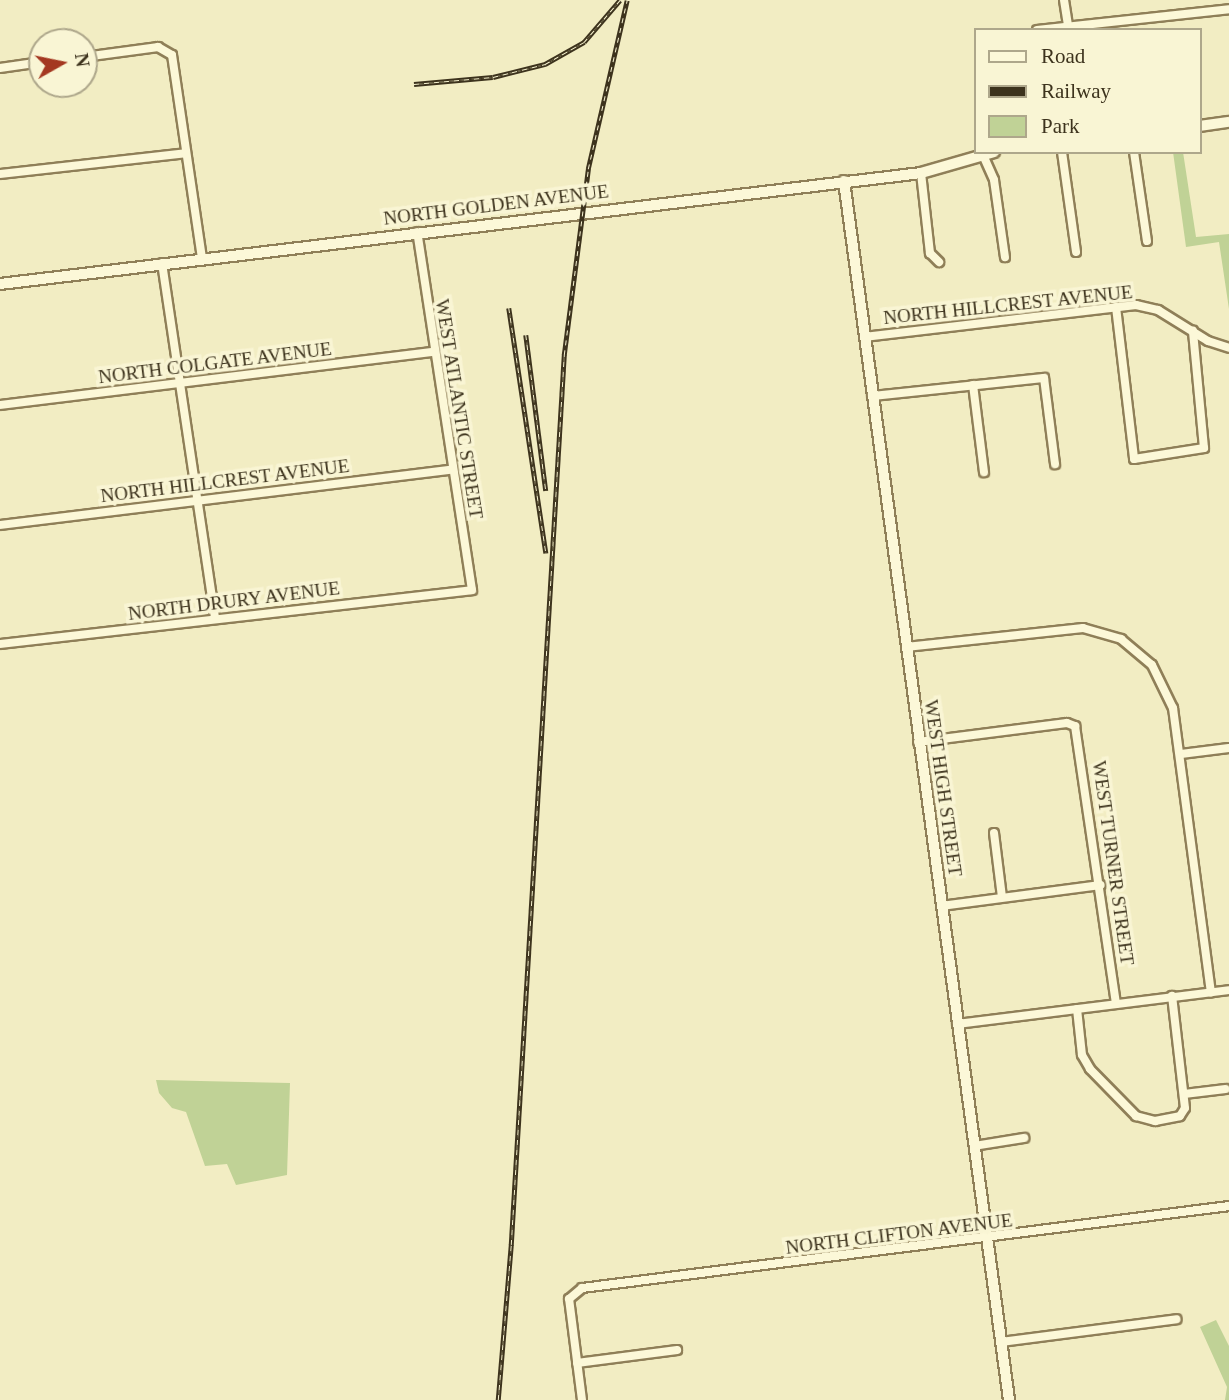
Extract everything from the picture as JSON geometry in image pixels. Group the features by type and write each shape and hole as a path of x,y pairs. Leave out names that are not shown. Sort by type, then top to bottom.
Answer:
{"street":[{"path":"1064,0 1068,28"},
{"path":"1076,28 1229,9"},
{"path":"98,55 158,47 168,50 202,258"},
{"path":"0,68 28,64"},
{"path":"1201,125 1229,122"},
{"path":"0,174 186,153"},
{"path":"989,154 1005,257"},
{"name":"NORTH GOLDEN AVENUE","path":"0,284 921,173 989,154"},
{"path":"1062,154 1076,252"},
{"path":"1134,154 1147,241"},
{"path":"921,173 930,253 939,262"},
{"name":"WEST HIGH STREET","path":"844,181 1009,1400"},
{"name":"WEST ATLANTIC STREET","path":"417,232 472,590"},
{"path":"162,263 215,619"},
{"name":"NORTH HILLCREST AVENUE","path":"864,337 1115,307 1148,306 1229,348"},
{"path":"1115,307 1134,459 1204,448 1193,331"},
{"name":"NORTH COLGATE AVENUE","path":"0,405 434,352"},
{"path":"872,396 1044,378 1055,464"},
{"path":"973,385 984,472"},
{"name":"NORTH HILLCREST AVENUE","path":"0,525 453,469"},
{"name":"NORTH DRURY AVENUE","path":"0,644 472,590"},
{"path":"906,648 1074,628 1107,633 1133,647 1157,671 1169,692 1181,754 1211,992"},
{"name":"WEST TURNER STREET","path":"918,742 1067,723 1075,726 1101,885 1116,1004"},
{"path":"1181,754 1229,748"},
{"path":"994,834 1003,897"},
{"path":"941,906 1101,885"},
{"path":"957,1024 1229,990"},
{"path":"1077,1009 1087,1065 1136,1116 1151,1121 1180,1116 1185,1110 1172,996"},
{"path":"1184,1094 1226,1089"},
{"path":"974,1146 1024,1138"},
{"name":"NORTH CLIFTON AVENUE","path":"577,1363 570,1309 573,1293 594,1286 986,1239 1229,1206"},
{"path":"1001,1342 1177,1319"},
{"path":"582,1400 577,1363 677,1350"}],"green space":[{"path":"1173,154 1183,154 1196,237 1229,234 1229,309 1219,242 1186,247"},
{"path":"156,1080 290,1083 287,1175 236,1185 227,1164 205,1166 186,1112 172,1108 159,1093"},
{"path":"1216,1320 1229,1346 1229,1400 1225,1400 1227,1387 1200,1327"}],"railway":[{"path":"414,84 493,77 545,64 584,42 620,0"},
{"path":"498,1400 511,1245 564,355 588,169 627,0"},
{"path":"509,308 546,553"},
{"path":"526,335 546,491"}]}
